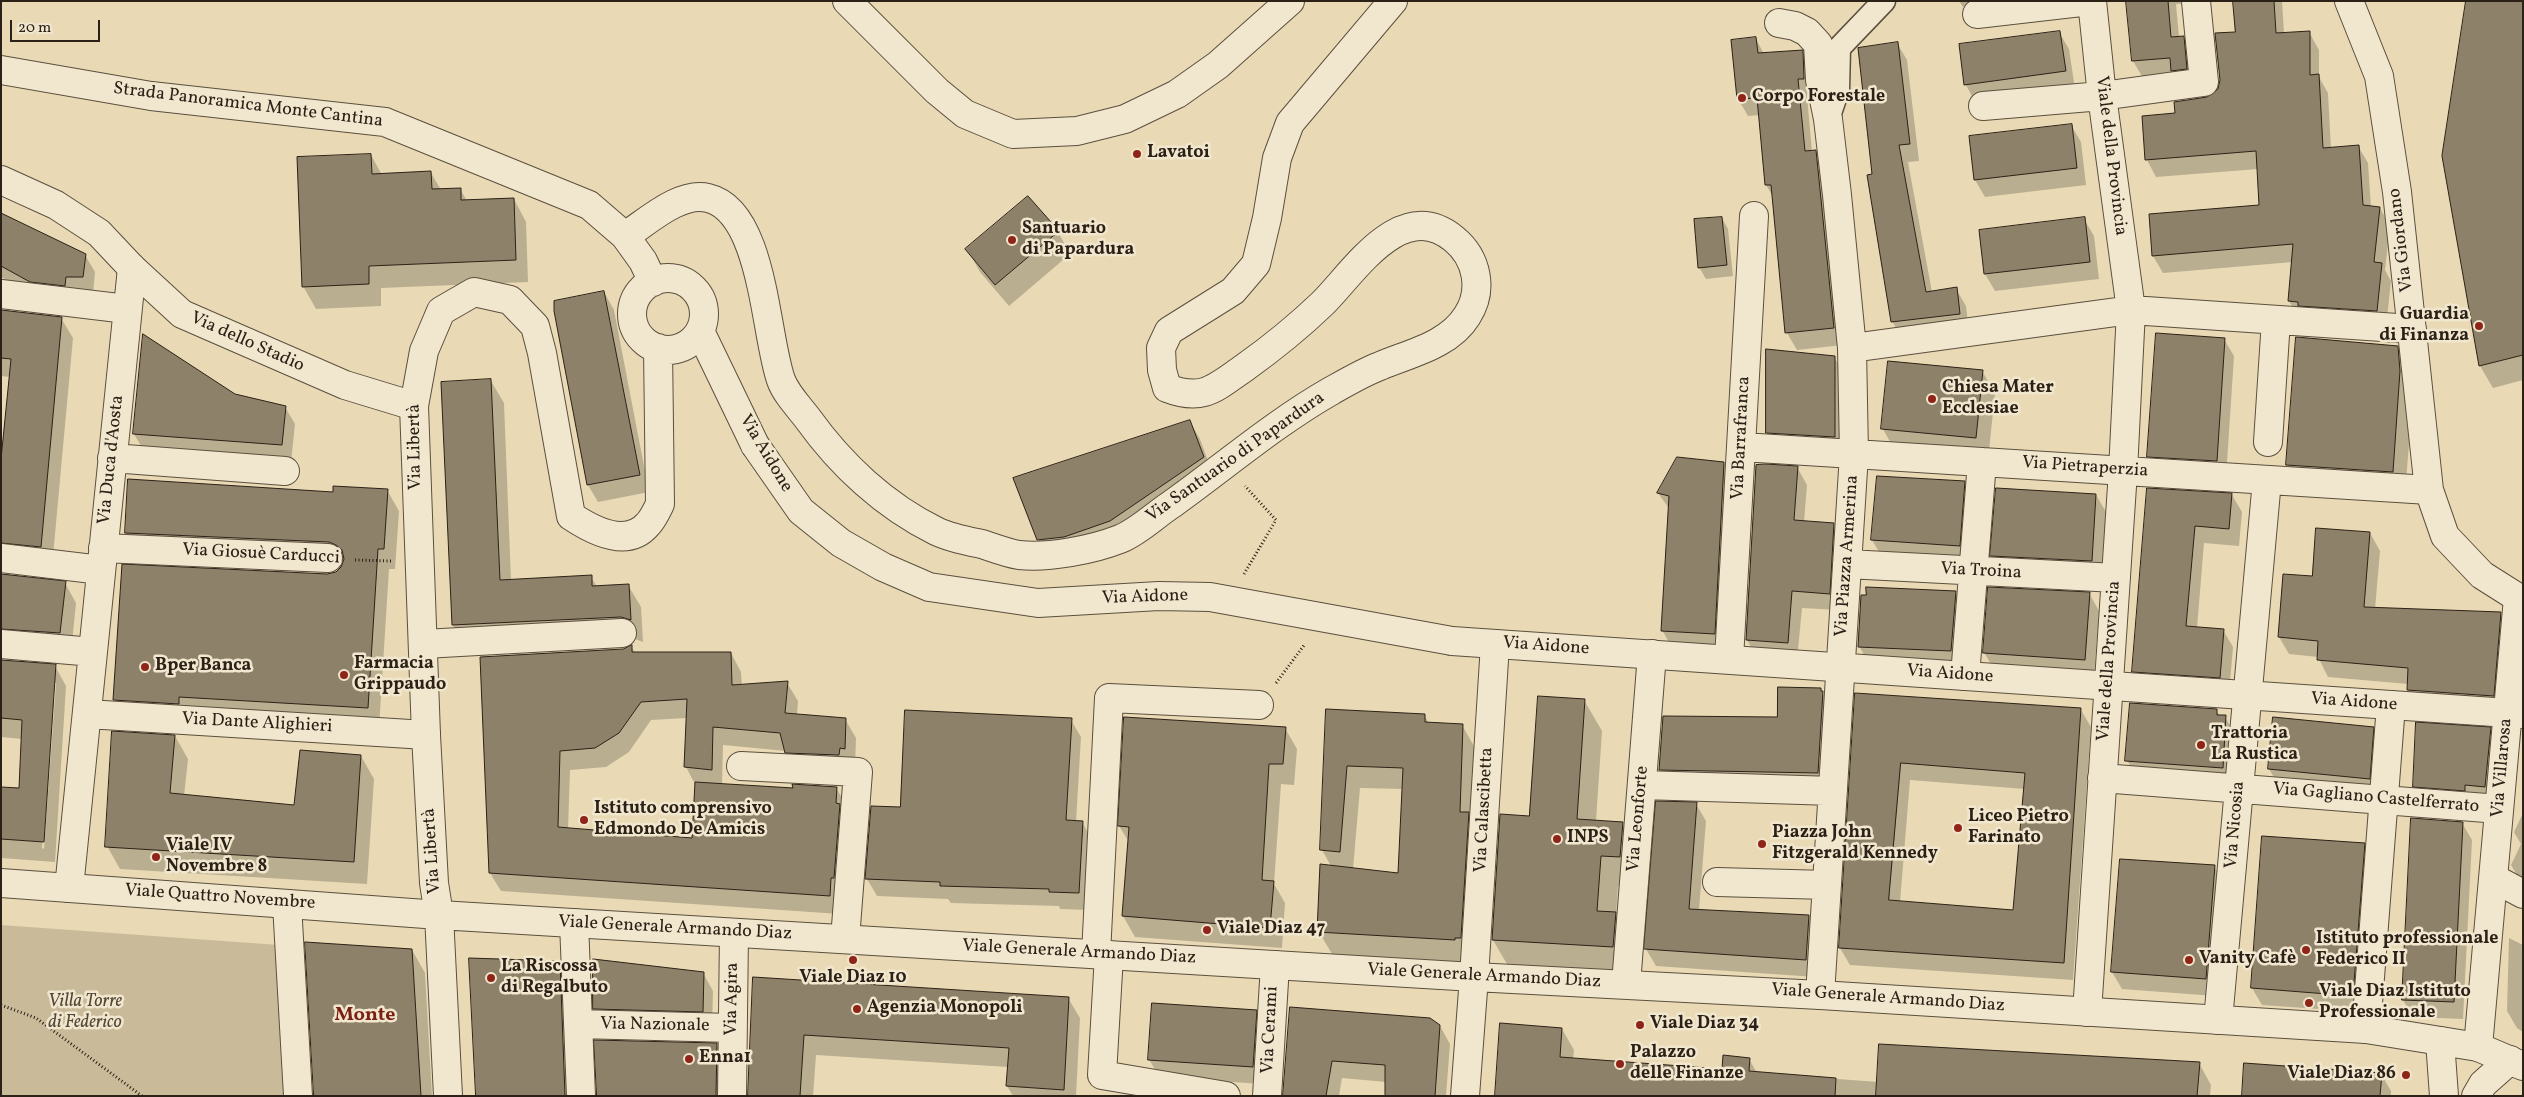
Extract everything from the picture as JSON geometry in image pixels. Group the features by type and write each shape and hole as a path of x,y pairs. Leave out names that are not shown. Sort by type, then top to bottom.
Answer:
{"street":[{"path":"847,1 938,92 965,114 1013,134 1077,131 1125,119 1177,94 1218,65 1290,1"},
{"name":"Via Santuario di Papardura","path":"625,236 679,200 707,198 729,209 743,229 762,286 782,382 828,447 890,504 940,533 1020,555 1072,552 1123,538 1226,465 1292,414 1375,367 1429,347 1452,334 1466,318 1474,303 1477,284 1474,264 1463,246 1446,233 1423,225 1398,230 1376,246 1324,302 1279,343 1208,393 1185,395 1167,388 1162,370 1161,348 1170,331 1233,290 1256,264 1267,218 1277,158 1290,123 1393,1"},
{"name":"Via Piazza Armerina","path":"1828,118 1838,90 1839,48 1884,1"},
{"path":"1976,14 2091,1"},
{"name":"Viale della Provincia","path":"2087,1012 2123,471 2131,310 2091,1"},
{"path":"1983,106 2102,96 2204,82 2196,1"},
{"name":"Via Giordano","path":"2349,1 2379,76 2397,192 2429,490 2445,536 2482,575 2520,600"},
{"name":"Via Piazza Armerina","path":"1779,23 1796,26 1807,32 1818,44 1820,80 1828,118 1852,348 1854,454 1820,994"},
{"name":"Strada Panoramica Monte Cantina","path":"1,70 151,96 385,122 589,204 625,236 643,261 653,282"},
{"name":"Via dello Stadio","path":"1,180 56,205 99,233 132,268 182,314 345,385 414,406"},
{"name":"Via Barrafranca","path":"1728,660 1742,447 1754,216"},
{"name":"Via Duca d'Aosta","path":"70,888 132,268"},
{"path":"675,279 685,282 701,298 704,309 700,331 686,345 677,349 658,348 640,336 632,316 633,306 638,296 653,282 675,279"},
{"name":"Via Libertà","path":"448,1096 439,915 434,883 419,563 414,406 424,351 441,311 474,292 510,300 535,326 542,353 571,516 595,532 626,537 648,525 660,504 658,348"},
{"path":"1,294 127,309"},
{"path":"1852,348 2131,310 2412,329"},
{"path":"2268,442 2276,320"},
{"name":"Via Aidone","path":"700,331 755,445 801,511 841,543 883,567 929,587 1038,602 1158,596 1210,597 1452,641 2515,714"},
{"name":"Via Pietraperzia","path":"1742,447 2429,490"},
{"path":"112,458 285,471"},
{"path":"1965,676 1982,462"},
{"name":"Via Nicosia","path":"2218,1020 2267,480"},
{"name":"Via Giosuè Carducci","path":"1,558 328,558"},
{"name":"Via Troina","path":"1847,564 2116,578"},
{"name":"Via Villarosa","path":"2478,1047 2499,809 2515,714 2520,600"},
{"path":"424,644 622,633"},
{"path":"1,644 93,652"},
{"name":"Via Calascibetta","path":"1465,1096 1496,644"},
{"name":"Via Leonforte","path":"1626,984 1652,654"},
{"path":"1226,1096 1102,1075 1109,698 1259,705"},
{"path":"2366,1029 2391,705"},
{"name":"Via Dante Alighieri","path":"87,714 426,735"},
{"path":"741,766 858,772 845,939"},
{"name":"Via Gagliano Castelferrato","path":"2102,778 2499,809"},
{"path":"1642,785 1832,791"},
{"path":"2493,878 2523,894"},
{"name":"Viale Quattro Novembre","path":"1,882 439,915"},
{"path":"1717,882 1827,885"},
{"path":"287,904 298,1096"},
{"name":"Viale Generale Armando Diaz","path":"439,915 1474,977 1820,994 2366,1029 2478,1047 2516,1063"},
{"name":"Via Nazionale","path":"574,923 581,1096"},
{"name":"Via Agira","path":"732,1096 734,933"},
{"name":"Via Cerami","path":"1267,1096 1275,965"},
{"name":"Via Nazionale","path":"578,1024 732,1028"},
{"path":"2440,1041 2444,1096"},
{"path":"2476,1096 2483,1084 2516,1063"}],"path":[{"name":"Via Giosuè Carducci","path":"328,558 419,563"},
{"path":"1,1005 36,1018 142,1096"}],"green space":[{"name":"Villa Torre di Federico","path":"1,925 279,945 287,1096 1,1096"}],"building":[{"path":"2126,1 2168,1 2171,37 2184,36 2187,69 2171,71 2170,58 2132,61"},
{"path":"2233,1 2274,1 2276,33 2310,31 2310,75 2319,74 2323,148 2359,145 2363,205 2380,207 2374,262 2382,263 2377,311 2298,306 2298,302 2288,301 2293,244 2152,256 2149,214 2259,205 2256,151 2145,160 2142,116 2175,113 2174,102 2207,97 2218,89 2220,80 2215,33 2235,32"},
{"path":"2466,1 2523,1 2523,355 2479,366 2442,156"},
{"path":"2060,31 2066,71 1964,85 1959,44"},
{"path":"1756,37 1758,53 1803,50 1804,79 1798,79 1805,151 1816,150 1834,328 1785,333 1771,185 1765,185 1757,98 1737,99 1731,40"},
{"path":"1898,42 1910,144 1899,145 1926,292 1957,287 1960,314 1891,322 1867,175 1872,174 1858,48"},
{"path":"2072,124 2077,168 1974,180 1969,136"},
{"path":"371,154 372,174 431,171 432,189 461,188 461,200 514,198 516,260 369,266 369,284 302,287 297,157"},
{"name":"Santuario di Papardura","path":"1028,196 1059,231 995,285 965,249"},
{"path":"1,213 86,254 83,277 66,277 65,286 30,282 1,266"},
{"path":"1722,217 1727,265 1698,268 1694,219"},
{"path":"2085,217 2090,262 1984,274 1979,230"},
{"path":"604,291 640,475 587,485 554,311 554,301"},
{"path":"1,310 62,317 41,547 1,543 1,459 11,359 1,358"},
{"path":"2156,333 2225,338 2217,461 2147,457"},
{"path":"143,334 235,394 286,406 282,445 133,434"},
{"path":"2296,337 2398,346 2400,371 2393,472 2286,465"},
{"path":"1766,349 1835,356 1835,437 1766,433"},
{"name":"Chiesa Mater Ecclesiae","path":"1888,361 1983,370 1976,438 1881,429"},
{"path":"491,379 500,580 592,575 592,586 629,584 631,620 621,617 452,625 441,382"},
{"path":"1190,420 1204,457 1110,521 1064,537 1037,540 1013,478"},
{"path":"1677,457 1724,462 1715,634 1661,631 1669,496 1657,493"},
{"path":"1756,465 1798,466 1794,520 1834,523 1830,594 1792,591 1788,643 1746,640"},
{"path":"1877,476 1965,481 1960,546 1871,540"},
{"path":"128,479 333,492 333,486 388,489 384,549 378,549 368,708 179,697 179,704 113,700 122,564 327,574 336,572 341,567 344,559 342,550 329,542 125,533"},
{"path":"1996,488 2096,494 2092,561 1990,556"},
{"path":"2147,488 2232,493 2229,529 2195,526 2186,626 2224,629 2220,678 2132,672"},
{"path":"2316,528 2370,532 2364,607 2501,612 2494,696 2407,690 2408,668 2317,660 2318,641 2278,637 2283,574 2312,576"},
{"path":"1,574 66,581 60,633 1,629"},
{"path":"1866,587 1956,591 1951,651 1858,647 1861,595 1866,595"},
{"path":"1988,587 2090,592 2085,660 1983,653"},
{"path":"632,645 632,652 731,652 732,685 788,681 785,713 846,718 845,749 840,748 839,755 785,753 780,733 713,727 712,770 684,767 687,699 641,702 619,733 595,748 560,751 558,827 692,838 695,782 793,788 792,784 837,787 836,803 840,804 834,878 831,878 830,896 489,873 480,657 623,649"},
{"path":"1,660 56,664 44,842 1,839 1,787 19,788 22,720 1,718"},
{"path":"1778,687 1821,688 1821,691 1823,691 1818,773 1659,770 1663,716 1777,717"},
{"name":"Liceo Pietro Farinato","path":"1855,693 2081,708 2064,963 1839,948","holes":["1901,763 2025,773 2013,910 1889,900"]},
{"name":"INPS","path":"1538,696 1585,699 1577,819 1623,822 1620,857 1601,856 1597,911 1616,912 1613,947 1492,940 1500,814 1529,816"},
{"path":"2130,703 2217,709 2217,715 2226,715 2223,768 2125,761"},
{"path":"1326,709 1425,714 1425,722 1463,724 1460,812 1469,812 1461,938 1455,938 1455,940 1317,932 1320,864 1398,873 1403,768 1347,766 1340,852 1320,850"},
{"path":"905,710 1072,718 1066,820 1083,821 1079,893 1049,892 1049,889 940,886 940,882 865,879 871,806 900,807"},
{"path":"1124,717 1286,727 1283,764 1269,764 1262,880 1274,881 1270,928 1122,916 1129,827 1118,826"},
{"path":"2273,717 2374,727 2370,779 2268,769"},
{"path":"2416,722 2491,727 2485,787 2465,785 2465,791 2413,787"},
{"path":"112,731 175,735 170,793 294,805 300,750 361,755 354,862 105,847"},
{"path":"1656,801 1697,802 1689,909 1809,915 1806,960 1644,949"},
{"path":"2411,818 2463,822 2454,1002 2402,1000"},
{"name":"Istituto professionale Federico II","path":"2262,836 2365,843 2353,996 2251,988"},
{"path":"2120,859 2215,865 2206,979 2111,972"},
{"path":"305,942 412,949 421,1096 314,1096"},
{"path":"469,958 560,961 565,1096 476,1096"},
{"path":"593,959 704,972 703,1012 593,1009"},
{"path":"753,977 1069,997 1064,1090 1006,1086 1009,1048 804,1035 800,1096 748,1096"},
{"path":"1152,1003 1257,1010 1253,1067 1148,1060"},
{"path":"1290,1007 1430,1018 1440,1025 1435,1096 1385,1096 1385,1065 1332,1061 1326,1096 1283,1096"},
{"name":"Palazzo delle Finanze","path":"1500,1023 1562,1028 1560,1057 1722,1069 1723,1055 1750,1058 1749,1071 1836,1078 1835,1096 1495,1096"},
{"path":"594,1040 717,1043 716,1096 597,1096"},
{"path":"1879,1044 2200,1062 2197,1096 1876,1096"},
{"path":"2244,1063 2382,1073 2380,1096 2242,1096"}],"place":[{"name":"Corpo Forestale","path":"1742,98"},
{"name":"Lavatoi","path":"1137,154"},
{"name":"Santuario di Papardura","path":"1012,240"},
{"name":"Guardia di Finanza","path":"2479,326"},
{"name":"Chiesa Mater Ecclesiae","path":"1932,399"},
{"name":"Bper Banca","path":"145,667"},
{"name":"Farmacia Grippaudo","path":"344,675"},
{"name":"Trattoria La Rustica","path":"2201,745"},
{"name":"Istituto comprensivo Edmondo De Amicis","path":"584,820"},
{"name":"Liceo Pietro Farinato","path":"1958,828"},
{"name":"INPS","path":"1557,839"},
{"name":"Piazza John Fitzgerald Kennedy","path":"1762,844"},
{"name":"Viale IV Novembre 8","path":"156,857"},
{"name":"Viale Diaz 47","path":"1207,930"},
{"name":"Istituto professionale Federico II","path":"2306,950"},
{"name":"Viale Diaz 10","path":"853,960"},
{"name":"Vanity Cafè","path":"2189,960"},
{"name":"La Riscossa di Regalbuto","path":"491,978"},
{"name":"Viale Diaz Istituto Professionale","path":"2309,1003"},
{"name":"Agenzia Monopoli","path":"857,1009"},
{"name":"Viale Diaz 34","path":"1640,1025"},
{"name":"Enna1","path":"689,1059"},
{"name":"Palazzo delle Finanze","path":"1620,1064"},
{"name":"Viale Diaz 86","path":"2406,1075"}],"district":[{"name":"Monte","path":"365,1016"}]}
